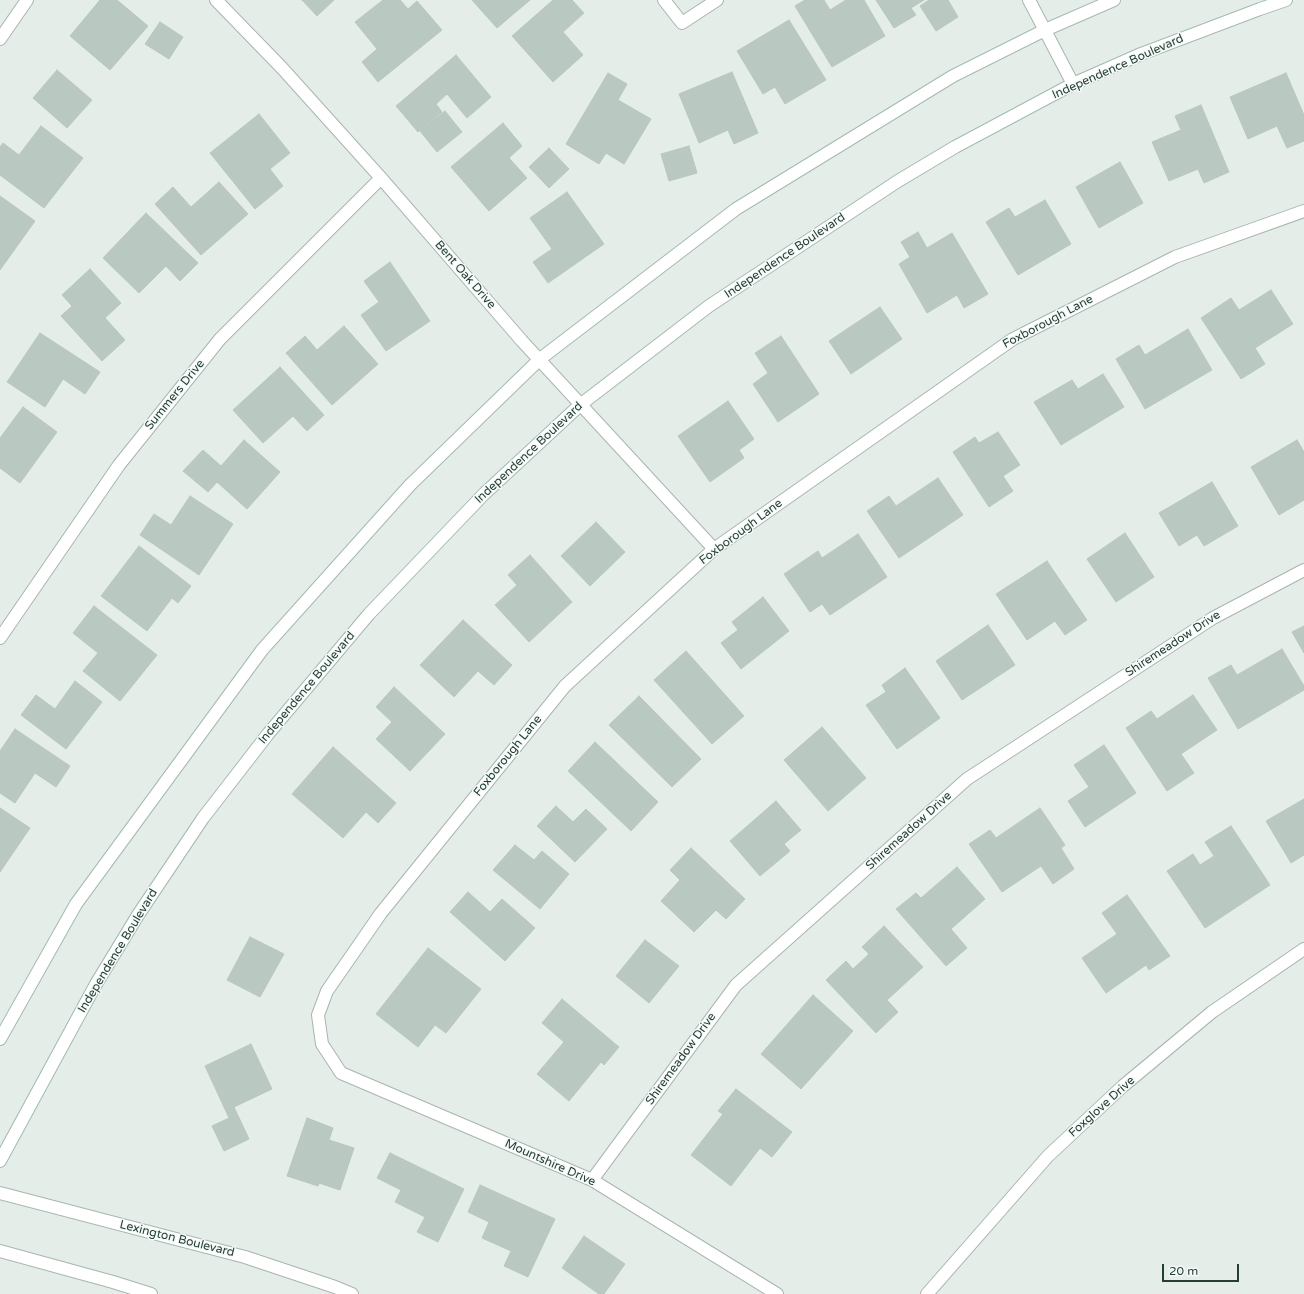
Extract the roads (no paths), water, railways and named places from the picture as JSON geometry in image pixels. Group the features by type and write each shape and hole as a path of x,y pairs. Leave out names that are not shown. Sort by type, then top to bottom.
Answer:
{"street":[{"path":"0,39 27,0"},
{"name":"Bent Oak Drive","path":"216,0 282,68 381,178 522,341 714,549"},
{"path":"664,0 682,23 717,0"},
{"path":"1029,0 1073,84"},
{"path":"0,1039 76,904 262,650 410,485 540,359 736,209 953,76 1046,30 1114,0"},
{"name":"Independence Boulevard","path":"0,1161 96,984 138,916 208,812 268,734 369,614 484,494 580,405 709,306 898,181 955,148 1073,84 1141,54 1286,0"},
{"name":"Summers Drive","path":"0,638 119,465 220,339 381,178"},
{"name":"Foxborough Lane","path":"322,1044 318,1015 327,991 381,913 565,686 714,549 1013,338 1175,257 1304,211"},
{"name":"Shiremeadow Drive","path":"592,1180 736,985 967,778 1212,618 1304,570"},
{"name":"Foxglove Drive","path":"926,1294 1048,1156 1123,1086 1212,1012 1304,949"},
{"name":"Mountshire Drive","path":"322,1044 340,1072 592,1180 777,1294"},
{"name":"Lexington Boulevard","path":"0,1193 245,1257 352,1294"},
{"path":"0,1251 151,1294"}]}
